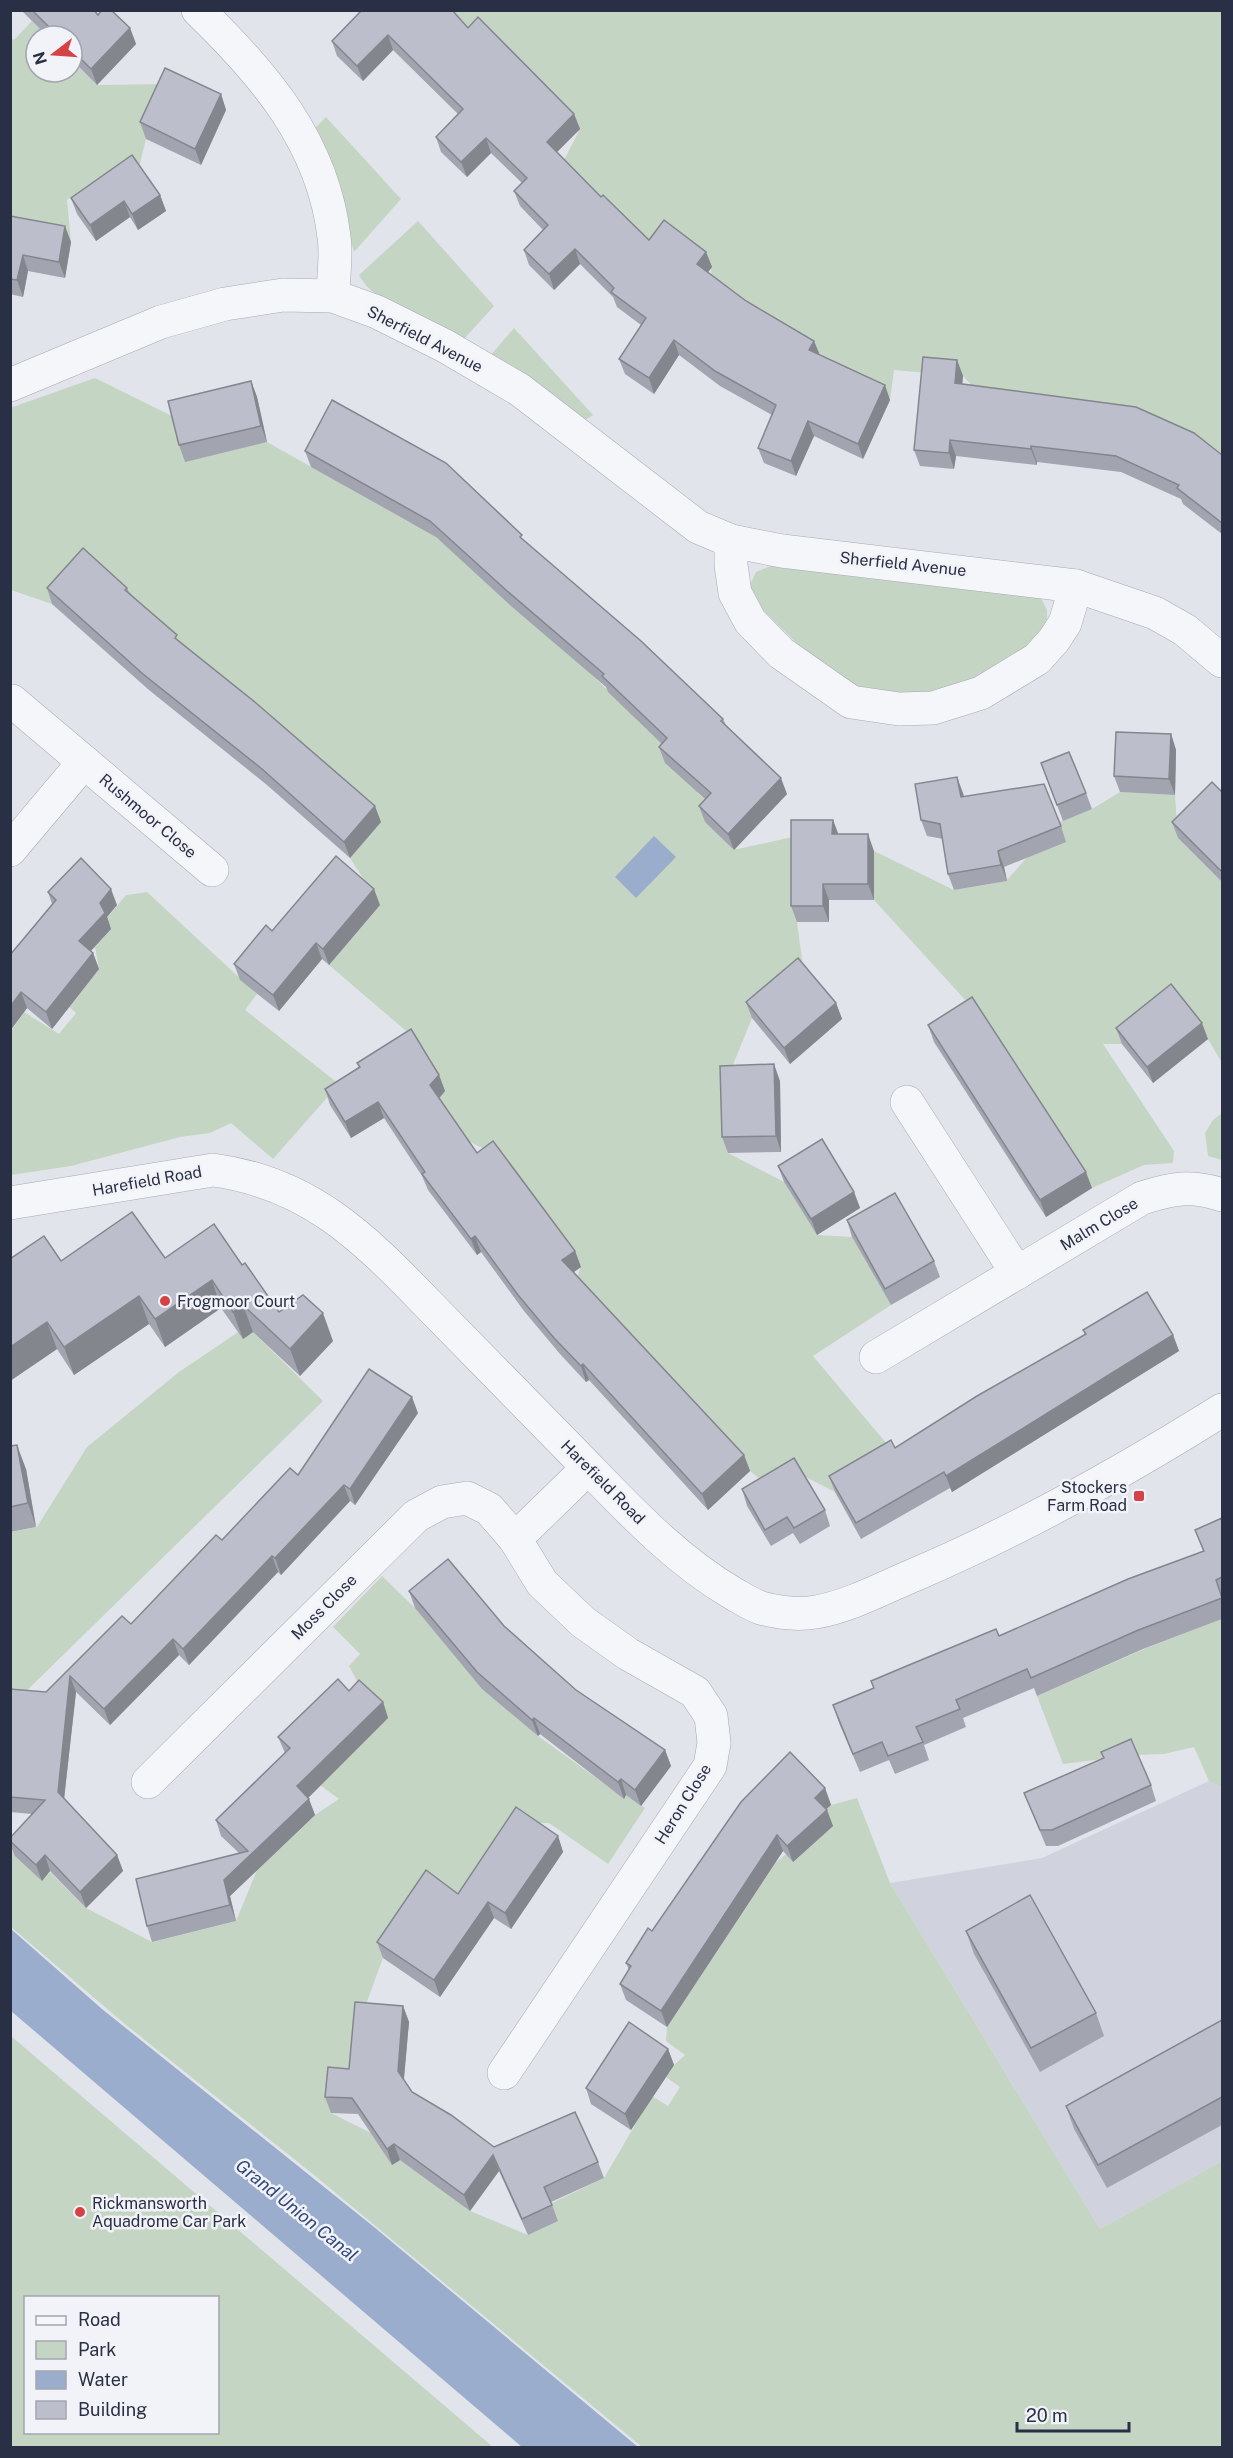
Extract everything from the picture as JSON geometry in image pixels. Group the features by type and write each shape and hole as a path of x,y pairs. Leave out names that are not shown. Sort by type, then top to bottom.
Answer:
{"street":[{"path":"198,10 244,56 281,104 310,150 326,195 335,238 333,296"},
{"name":"Sherfield Avenue","path":"10,385 161,322 225,303 283,295 333,296 377,312 446,346 520,390 698,527 731,541 782,551 1076,586 1155,613 1185,630 1222,661"},
{"path":"731,541 731,566 735,593 750,621 781,653 851,702 899,709 933,708 981,693 1037,660 1065,623 1076,586"},
{"name":"Rushmoor Close","path":"12,701 212,870"},
{"name":"Rushmoor Close","path":"10,850 84,762"},
{"path":"907,1102 1017,1273"},
{"name":"Harefield Road","path":"10,1203 213,1170 243,1174 280,1186 321,1207 407,1282 588,1468 687,1562 725,1589 759,1607 790,1614 816,1612 853,1601 924,1571 1040,1516 1136,1464 1222,1410"},
{"name":"Malm Close","path":"876,1357 1142,1198 1181,1187 1205,1189 1222,1194"},
{"path":"515,1539 588,1468"},
{"name":"Moss Close","path":"148,1782 416,1516 442,1502 467,1498 489,1509 515,1539"},
{"name":"Heron Close","path":"504,2073 710,1766 714,1743 711,1716 695,1692 628,1654 583,1622 542,1582 515,1539"}],"shaded area":[{"path":"1209,1781 1222,1787 1222,2161 1100,2229 890,1883 1042,1858"}],"green space":[{"path":"444,11 1222,11 1222,467 988,403 963,376 894,370 890,400 829,372 712,286 711,267 647,248 561,166 580,129 464,34"},
{"path":"24,29 24,84 84,84 84,73 97,85 171,84 147,135 138,171 98,199 88,185 67,200 71,242 11,231 10,37 14,40"},
{"path":"326,117 401,199 354,252 332,173 315,128"},
{"path":"418,221 494,306 463,340 390,304 366,286 359,275"},
{"path":"514,328 593,415 582,422 489,357"},
{"path":"95,378 174,417 185,461 267,442 409,522 419,522 587,670 673,754 698,793 716,810 733,850 797,836 797,922 804,974 752,1018 726,1082 728,1153 784,1182 817,1235 852,1237 891,1305 813,1356 897,1456 835,1492 800,1474 773,1490 750,1471 575,1284 581,1266 499,1157 461,1137 436,1102 428,1064 432,1061 420,1043 329,965 380,905 350,858 381,821 52,604 11,590 10,408"},
{"path":"781,562 1040,596 1047,610 1047,621 1041,634 1025,649 974,680 928,693 898,697 858,689 818,664 763,610 750,585 756,572"},
{"path":"1120,792 1175,795 1178,838 1222,882 1222,1063 1208,1039 1177,1000 1122,1044 1103,1044 1174,1151 1173,1163 1144,1165 1092,1188 978,1014 874,900 874,851 954,890 1006,881 1059,822 1092,809"},
{"path":"147,892 257,994 245,1010 339,1084 273,1159 231,1123 210,1133 180,1137 71,1166 11,1175 11,1031 24,1012 59,1034 76,1013 69,1007 99,969 95,947 111,929 106,919 126,895"},
{"path":"1222,1113 1222,1160 1208,1156 1205,1133 1213,1120"},
{"path":"247,1326 323,1401 13,1704 11,1734 11,1532 37,1527 87,1447 179,1372"},
{"path":"382,1576 415,1608 481,1687 538,1736 624,1798 626,1795 645,1808 608,1864 549,1823 522,1823 469,1902 383,1958 361,2018 354,2085 331,2113 371,2133 392,2164 403,2158 470,2211 528,2235 550,2204 604,2178 652,2096 668,2106 680,2087 666,2077 685,2055 666,2041 667,2027 774,1864 786,1854 793,1862 832,1826 821,1814 831,1805 857,1798 890,1883 1100,2229 1222,2161 1222,2447 642,2447 314,2175 126,2025 11,1927 10,1838 42,1881 50,1872 86,1908 152,1942 236,1921 257,1870 315,1815 339,1799 320,1785 388,1718 365,1696 349,1666 360,1654 333,1627"},
{"path":"1222,1619 1222,1787 1209,1781 1194,1747 1164,1754 1063,1764 1037,1696 1149,1647"},
{"path":"10,2036 11,2036 493,2447 11,2447"}],"water":[{"path":"654,836 676,857 636,898 615,877"},
{"name":"Grand Union Canal","path":"11,1929 102,2009 374,2227 638,2447 522,2447 11,2011"}],"building":[{"path":"32,10 94,10 98,15 102,10 111,10 130,28 91,69 84,62 84,24 46,24"},
{"path":"362,10 452,10 468,28 478,17 574,114 547,142 601,197 603,195 649,240 664,220 706,252 697,264 746,301 814,341 809,350 885,385 858,444 808,421 791,461 758,448 776,405 715,371 674,340 649,378 619,359 646,318 611,292 614,288 575,249 549,274 524,250 548,225 514,191 527,178 486,138 461,162 436,137 463,109 388,35 357,66 332,41"},
{"path":"165,68 221,94 195,149 140,122"},
{"path":"132,155 160,195 132,214 124,201 90,225 71,198"},
{"path":"10,216 65,226 59,262 23,255 17,280 10,279"},
{"path":"923,357 957,360 955,383 1136,407 1194,433 1222,455 1222,523 1177,488 1179,485 1116,456 950,440 949,453 914,450"},
{"path":"251,381 261,426 179,445 168,401"},
{"path":"332,400 446,463 522,535 520,537 641,641 781,778 728,834 699,806 711,793 659,747 667,738 602,676 604,674 430,521 305,451"},
{"path":"83,548 127,588 125,590 177,635 175,638 256,703 375,806 344,842 262,769 143,674 47,588"},
{"path":"1116,732 1171,734 1169,779 1114,776"},
{"path":"1069,752 1086,793 1057,805 1041,763"},
{"path":"957,777 961,797 1044,784 1061,826 998,851 1001,865 948,874 940,824 921,820 915,784"},
{"path":"1212,782 1222,792 1222,872 1172,822"},
{"path":"791,820 833,820 832,834 868,834 868,884 823,884 823,906 791,906"},
{"path":"336,856 374,889 323,949 316,943 273,995 234,964 266,925 272,931"},
{"path":"81,858 111,889 100,903 105,913 79,941 93,953 46,1012 21,992 10,1007 10,955 56,900 48,892"},
{"path":"798,958 836,1003 784,1048 746,1002"},
{"path":"1171,984 1202,1023 1147,1067 1116,1028"},
{"path":"972,997 1086,1172 1040,1200 928,1025"},
{"path":"411,1029 439,1075 430,1085 477,1153 493,1141 575,1251 562,1260 744,1455 702,1494 583,1364 581,1366 554,1338 518,1295 475,1236 471,1239 422,1174 425,1172 378,1102 345,1122 325,1089 360,1067 357,1063"},
{"path":"774,1064 776,1136 722,1137 720,1066"},
{"path":"822,1139 854,1192 811,1219 778,1166"},
{"path":"895,1193 934,1261 885,1289 847,1220"},
{"path":"132,1212 165,1258 214,1224 242,1265 245,1263 279,1312 303,1295 323,1313 290,1349 243,1305 233,1312 212,1280 155,1319 139,1296 64,1347 47,1322 10,1347 10,1259 44,1236 61,1261"},
{"path":"1147,1292 1173,1335 946,1476 944,1472 856,1523 829,1476 891,1440 895,1448 977,1396 1086,1334 1083,1330"},
{"path":"369,1369 412,1397 350,1489 344,1485 275,1558 272,1556 183,1649 173,1639 104,1709 70,1676 58,1792 117,1855 80,1892 45,1855 36,1865 10,1841 10,1838 45,1800 10,1797 10,1689 46,1692 122,1616 131,1624 216,1535 222,1540 290,1468 298,1475"},
{"path":"17,1445 28,1503 10,1507 10,1446"},
{"path":"794,1458 825,1510 794,1528 787,1517 765,1530 742,1489"},
{"path":"1222,1518 1222,1577 1216,1580 1222,1598 1136,1631 1031,1678 1027,1669 956,1700 960,1709 916,1727 923,1742 888,1756 882,1742 853,1754 833,1705 874,1688 871,1681 909,1665 996,1629 999,1636 1128,1579 1204,1551 1195,1530"},
{"path":"448,1559 504,1626 576,1690 665,1750 635,1790 621,1779 618,1782 534,1718 532,1720 477,1672 409,1591"},
{"path":"338,1679 349,1691 359,1680 383,1702 297,1786 309,1799 224,1880 230,1905 147,1926 136,1879 248,1851 216,1820 290,1748 278,1737"},
{"path":"1131,1739 1151,1785 1052,1830 1040,1830 1024,1793 1104,1758 1101,1752"},
{"path":"790,1752 825,1788 815,1798 827,1810 787,1846 777,1835 661,2011 620,1984 631,1966 626,1963 648,1928 652,1931 741,1802"},
{"path":"516,1807 558,1836 505,1913 488,1902 434,1980 377,1942 426,1870 458,1894"},
{"path":"1030,1895 1096,2013 1031,2048 966,1931"},
{"path":"355,2002 403,2006 398,2071 412,2092 451,2115 494,2147 575,2112 598,2162 544,2187 552,2205 522,2219 493,2155 464,2195 394,2144 387,2149 352,2098 325,2097 328,2067 349,2069"},
{"path":"1222,2020 1222,2097 1098,2165 1066,2106"},
{"path":"629,2022 668,2049 625,2114 586,2088"}],"place":[{"name":"Frogmoor Court","path":"165,1301"},
{"name":"Stockers Farm Road","path":"1139,1496"},
{"name":"Rickmansworth Aquadrome Car Park","path":"80,2212"}]}
